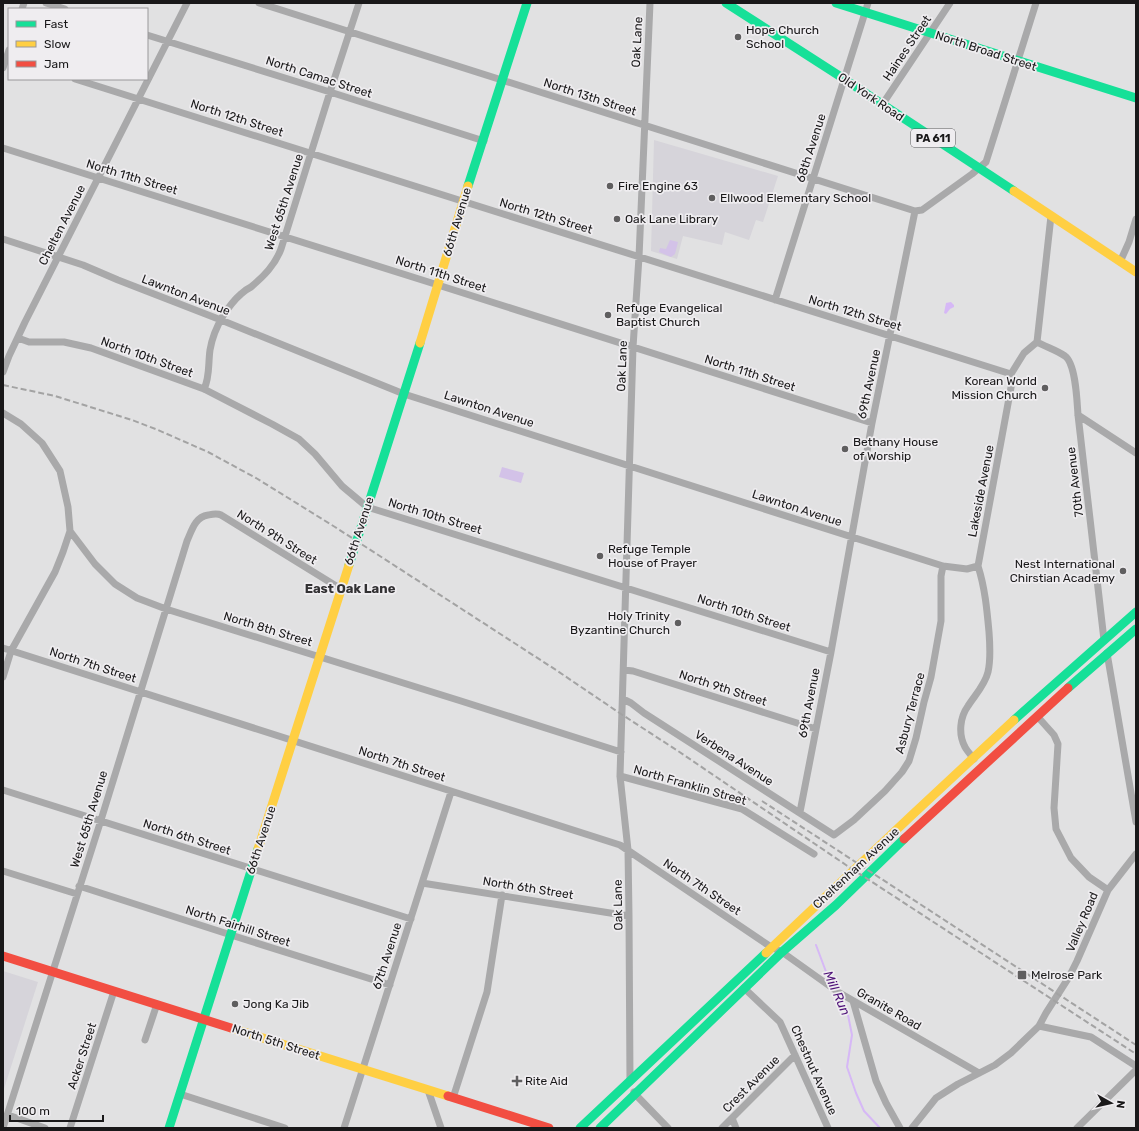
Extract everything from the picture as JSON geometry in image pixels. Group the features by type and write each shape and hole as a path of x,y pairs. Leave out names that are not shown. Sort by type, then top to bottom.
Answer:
{"main road":[{"name":"66th Avenue","path":"169,1128 404,394 463,202 484,141 527,3"},
{"name":"Old York Road","path":"726,3 1136,272"},
{"name":"North Broad Street","path":"836,3 1136,98"},
{"name":"Cheltenham Avenue","path":"580,1128 973,757 1136,612"},
{"name":"Cheltenham Avenue","path":"600,1128 744,988 782,952 836,905 884,857 981,766 1136,629"},
{"name":"North 5th Street","path":"3,956 549,1128"}],"street":[{"path":"46,3 63,8"},
{"name":"Chelten Avenue","path":"3,372 6,356 18,338 187,3"},
{"name":"North 13th Street","path":"259,3 644,126 812,177 915,211"},
{"name":"West 65th Avenue","path":"204,389 208,379 212,342 221,320 237,298 258,281 274,264 280,253 359,3"},
{"name":"Oak Lane","path":"630,1082 628,850 620,776 633,347 639,257 650,3"},
{"name":"68th Avenue","path":"775,300 812,177 868,3"},
{"name":"Haines Street","path":"882,105 950,3"},
{"path":"915,211 922,210 986,162 1036,3"},
{"name":"North Camac Street","path":"148,35 484,141"},
{"path":"3,68 6,58"},
{"name":"North 12th Street","path":"78,80 1010,374"},
{"name":"North 11th Street","path":"3,148 872,423"},
{"name":"69th Avenue","path":"800,812 831,652 872,423 915,211"},
{"path":"1010,374 1024,353 1037,342 1051,216"},
{"path":"1120,262 1129,242 1136,219"},
{"name":"Lawnton Avenue","path":"3,239 59,256 404,394 943,566 967,569 978,566"},
{"name":"North 10th Street","path":"18,338 29,342 64,342 91,348 204,389 299,439 316,454 342,486 367,507 831,652"},
{"name":"70th Avenue","path":"1037,342 1066,357 1075,379 1104,639 1136,822"},
{"name":"Lakeside Avenue","path":"981,766 963,743 961,724 965,709 984,684 988,672 991,653 988,612 983,581 978,566 1006,419 1012,382 1010,374"},
{"path":"3,413 21,424 42,443 60,471 68,507 70,531 55,572 11,651 3,677"},
{"path":"1078,415 1136,453"},
{"name":"North 9th Street","path":"200,518 201,516 210,514 221,515 341,589"},
{"name":"West 65th Avenue","path":"3,1128 101,820 187,541 194,525 200,518"},
{"name":"North 8th Street","path":"70,531 95,564 115,584 137,598 166,609 621,752"},
{"name":"Asbury Terrace","path":"834,835 854,820 885,791 909,762 931,677 941,622 941,576 943,566"},
{"name":"North 7th Street","path":"3,648 615,843 628,850 771,947"},
{"name":"North 9th Street","path":"624,670 633,671 816,728"},
{"name":"Verbena Avenue","path":"623,702 631,703 644,713 834,835"},
{"path":"1037,716 1054,734 1058,744 1054,808 1056,829 1071,858 1089,877 1108,890"},
{"name":"North Franklin Street","path":"620,776 742,809 814,854"},
{"name":"North 6th Street","path":"3,790 411,919"},
{"name":"67th Avenue","path":"344,1128 451,792"},
{"name":"Valley Road","path":"912,1128 936,1098 958,1084 995,1065 1011,1053 1039,1026 1069,977 1108,890 1136,854"},
{"path":"3,871 77,894"},
{"name":"North 6th Street","path":"422,883 629,916"},
{"name":"North Fairhill Street","path":"80,886 390,985"},
{"path":"453,1098 487,992 502,895"},
{"name":"Granite Road","path":"771,947 782,952 838,992 979,1073"},
{"name":"Chestnut Avenue","path":"744,988 780,1022 828,1128"},
{"name":"Acker Street","path":"70,1128 114,991"},
{"path":"853,1001 876,1081 900,1128"},
{"path":"146,1040 157,1004"},
{"path":"1039,1026 1091,1037 1136,1066"},
{"name":"Crest Avenue","path":"722,1128 795,1056"},
{"path":"1078,1128 1136,1070"},
{"path":"630,1082 635,1094 668,1128"},
{"path":"428,1090 442,1128"},
{"path":"180,1094 285,1128"},
{"path":"8,1115 45,1128"},
{"path":"732,1118 736,1128"}],"shaded area":[{"name":"Ellwood Elementary School","path":"654,140 778,176 763,222 756,220 749,240 725,232 722,245 683,236 677,259 651,251"},
{"path":"670,240 678,242 675,254 671,257 659,252 660,248 666,249"},
{"path":"951,302 954,307 946,314 944,313 946,303"},
{"path":"502,467 524,473 521,483 499,477"},
{"path":"3,971 38,982 3,1092"}],"waterway":[{"name":"Mill Run","path":"816,945 831,985"},
{"name":"Mill Run","path":"834,993 848,1015 852,1035 847,1067 864,1111 880,1128"}],"railway":[{"path":"3,385 55,396 132,420 208,452 256,478 335,527 556,670 846,865 1136,1054"},
{"path":"762,801 1136,1045"}],"traffic: fast":[{"path":"468,186 527,3"},
{"path":"726,3 1014,191"},
{"path":"836,3 1136,98"},
{"path":"349,565 420,343"},
{"path":"1014,720 1136,612"},
{"path":"1068,688 1136,629"},
{"path":"600,1128 782,952 836,905 904,839"},
{"path":"169,1128 258,849"},
{"path":"580,1128 766,953"}],"traffic: slow":[{"path":"420,343 468,186"},
{"path":"1014,191 1136,272"},
{"path":"258,849 349,565"},
{"path":"766,953 1014,720"},
{"path":"231,1028 448,1096"}],"traffic: jam":[{"path":"904,839 1068,688"},
{"path":"3,956 231,1028"},
{"path":"448,1096 549,1128"}],"place":[{"name":"Hope Church School","path":"738,37"},
{"name":"Fire Engine 63","path":"610,186"},
{"name":"Ellwood Elementary School","path":"712,198"},
{"name":"Oak Lane Library","path":"617,219"},
{"name":"Refuge Evangelical Baptist Church","path":"608,315"},
{"name":"Korean World Mission Church","path":"1045,388"},
{"name":"Bethany House of Worship","path":"845,449"},
{"name":"Refuge Temple House of Prayer","path":"600,556"},
{"name":"Nest International Chirstian Academy","path":"1123,571"},
{"name":"Holy Trinity Byzantine Church","path":"678,623"},
{"name":"Melrose Park","path":"1022,975"},
{"name":"Jong Ka Jib","path":"235,1004"},
{"name":"Rite Aid","path":"517,1081"}],"district":[{"name":"East Oak Lane","path":"350,588"}]}
